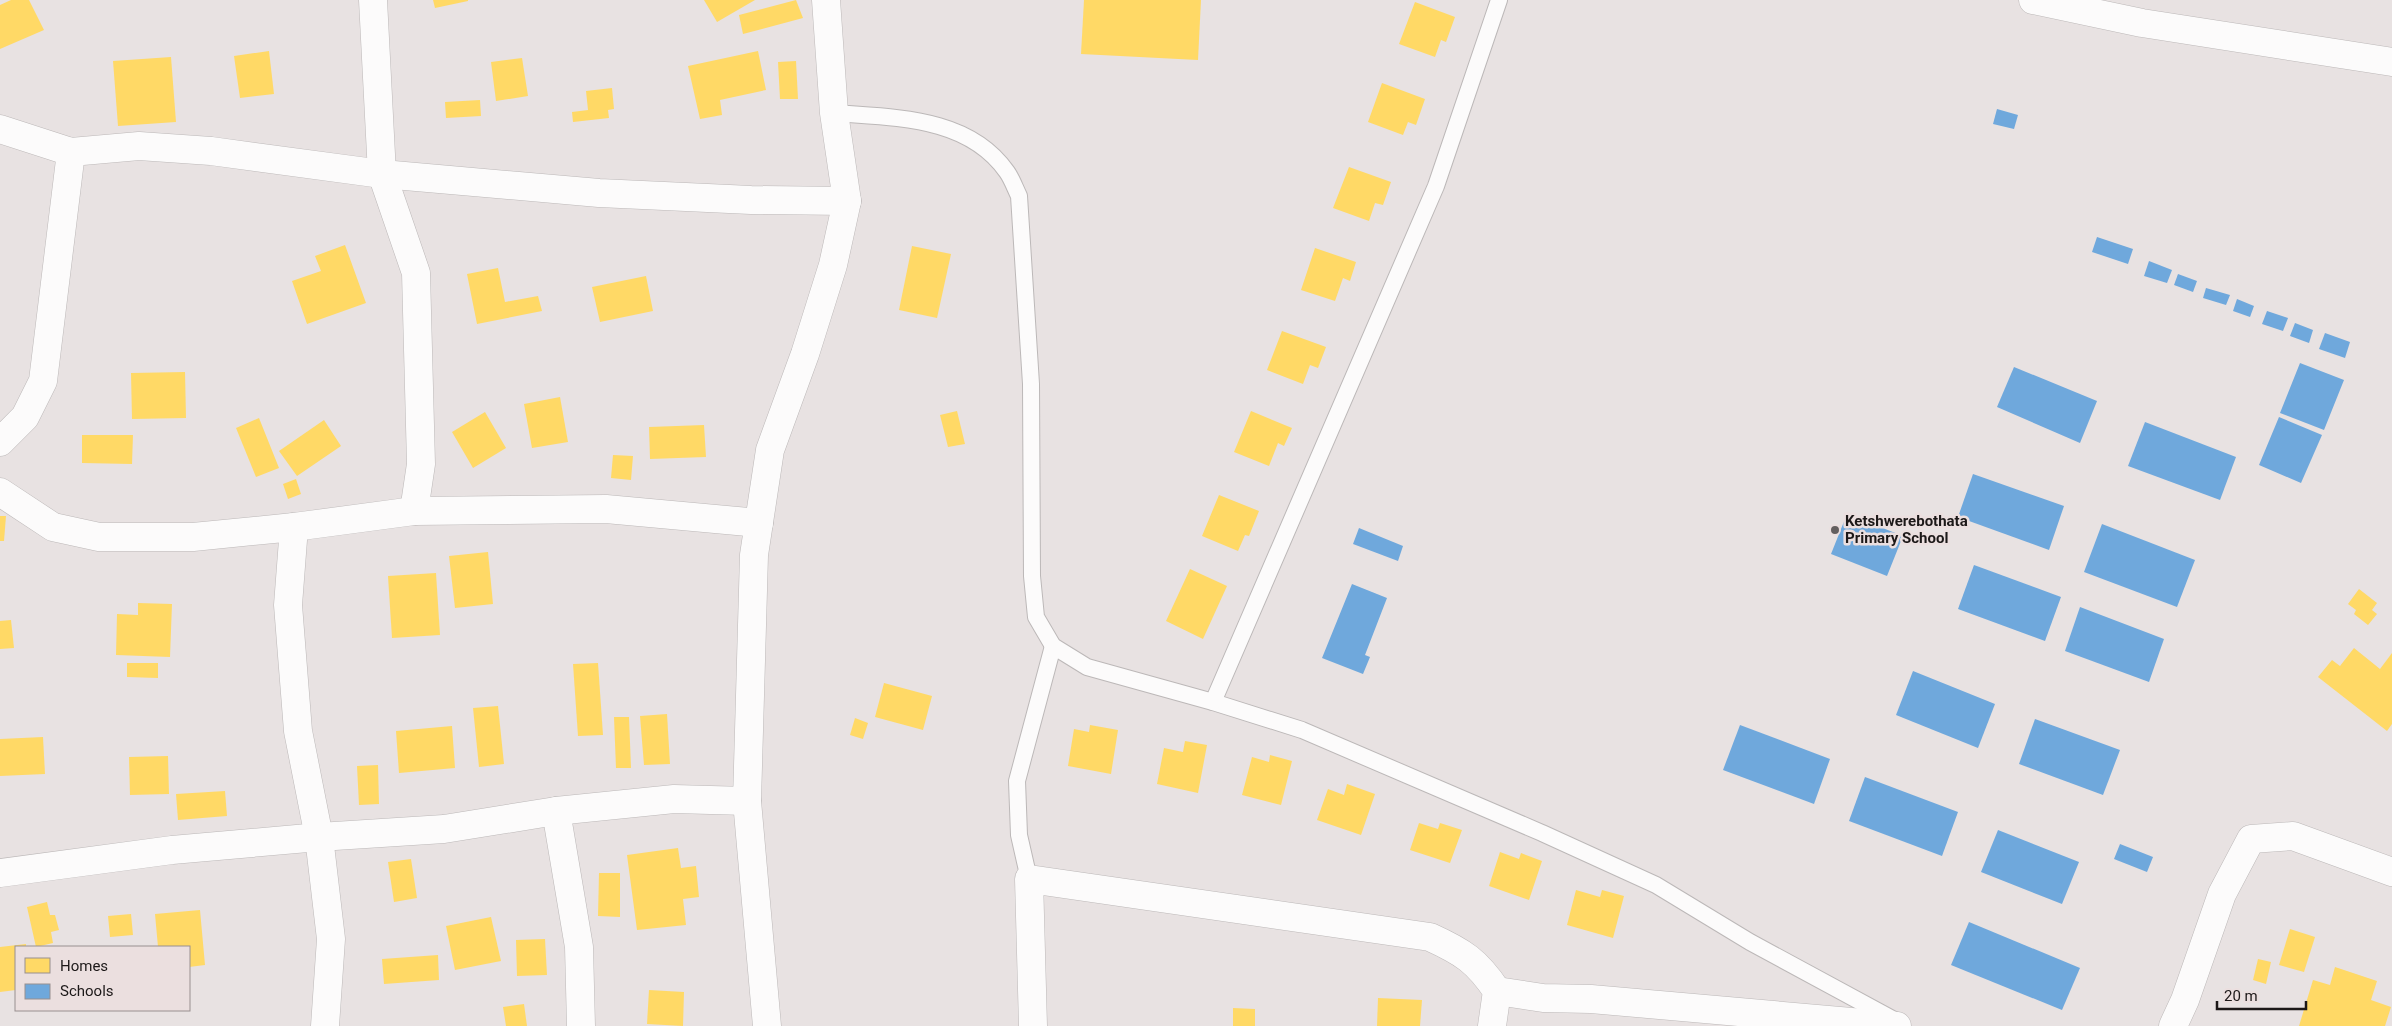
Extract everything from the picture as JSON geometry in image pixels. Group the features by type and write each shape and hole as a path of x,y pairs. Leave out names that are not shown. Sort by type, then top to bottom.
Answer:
{"street":[{"path":"373,0 382,174 416,273 421,464 414,511"},
{"path":"767,1026 747,801 754,555 770,450 805,354 833,265 847,201 834,113 826,0"},
{"path":"2033,0 2142,23 2390,57"},
{"path":"0,129 71,152 139,146 211,151 382,174 598,193 750,200 847,201"},
{"path":"0,442 25,417 44,380 71,152"},
{"path":"0,492 53,527 99,537 193,537 294,527 414,511 606,509 759,523"},
{"path":"294,527 288,605 298,732 319,836 331,939 325,1026"},
{"path":"0,873 172,850 319,836 444,829 556,811 674,799 747,801"},
{"path":"556,811 579,947 581,1026"},
{"path":"2173,1026 2185,1000 2222,894 2251,839 2293,836 2390,868"},
{"path":"1033,1026 1029,879 1430,937 1461,951 1485,973 1497,991 1492,1026"},
{"path":"1497,991 1543,998 1591,999 1898,1026"}],"lane":[{"path":"1213,702 1436,186 1499,0"},
{"path":"834,113 924,121 959,133 986,151 1006,171 1019,196 1031,384 1032,576 1036,617 1053,646 1087,667 1213,702 1302,730 1542,833 1656,885 1750,942 1850,994 1904,1026"},
{"path":"1029,879 1019,835 1017,781 1053,646"}],"building: Homes":[{"path":"11,0 29,0 44,30 0,49 0,5"},
{"path":"433,0 468,0 468,1 435,8"},
{"path":"704,0 755,0 717,22"},
{"path":"796,0 803,18 743,34 739,15"},
{"path":"1084,0 1201,0 1198,60 1081,54"},
{"path":"1415,2 1455,17 1446,42 1441,40 1435,57 1399,44"},
{"path":"269,51 274,94 240,98 234,56"},
{"path":"758,51 766,90 720,100 722,115 700,119 688,66"},
{"path":"171,57 176,122 118,126 113,61"},
{"path":"522,58 528,96 496,101 491,62"},
{"path":"796,61 798,99 780,99 778,62"},
{"path":"1382,83 1425,99 1416,125 1408,122 1403,135 1368,122"},
{"path":"612,88 614,109 608,110 609,118 573,122 572,112 588,110 586,91"},
{"path":"480,100 481,116 446,118 445,102"},
{"path":"1349,167 1391,182 1383,205 1375,203 1369,221 1333,208"},
{"path":"345,245 366,303 307,324 292,281 321,271 315,256"},
{"path":"912,246 951,254 937,318 899,310"},
{"path":"1315,248 1356,262 1350,281 1343,278 1335,301 1301,290"},
{"path":"498,268 505,302 538,296 542,311 477,324 467,274"},
{"path":"646,276 653,311 600,322 592,287"},
{"path":"1282,331 1326,347 1318,368 1310,365 1303,384 1267,370"},
{"path":"185,372 186,418 132,419 131,373"},
{"path":"560,397 568,442 532,448 524,404"},
{"path":"957,411 965,444 948,447 940,415"},
{"path":"1251,411 1292,428 1284,446 1278,443 1269,466 1234,452"},
{"path":"485,412 506,448 473,468 452,432"},
{"path":"259,418 279,468 256,477 236,428"},
{"path":"324,420 341,446 297,476 279,451"},
{"path":"704,425 706,457 650,459 649,427"},
{"path":"82,435 133,435 132,464 82,463"},
{"path":"613,455 633,456 631,480 611,478"},
{"path":"296,479 301,494 288,499 283,484"},
{"path":"1219,495 1259,511 1249,536 1245,535 1238,551 1202,536"},
{"path":"0,516 6,516 4,541 0,541"},
{"path":"488,552 493,604 455,608 449,556"},
{"path":"1190,569 1227,586 1203,639 1166,621"},
{"path":"436,573 440,635 392,638 388,576"},
{"path":"2359,589 2377,603 2372,610 2377,614 2368,625 2354,614 2356,610 2348,604"},
{"path":"138,603 172,604 170,657 116,655 117,614 138,615"},
{"path":"11,620 14,648 0,649 0,621"},
{"path":"2354,648 2380,669 2392,653 2392,724 2387,731 2318,677 2332,660 2340,666"},
{"path":"127,663 158,663 158,678 127,677"},
{"path":"598,663 603,735 578,736 573,664"},
{"path":"884,683 932,696 923,730 875,717"},
{"path":"498,706 504,764 479,767 473,708"},
{"path":"667,714 670,764 644,765 640,716"},
{"path":"614,717 629,717 631,768 616,768"},
{"path":"855,718 868,723 863,739 850,735"},
{"path":"1090,725 1118,730 1111,774 1068,766 1074,729 1089,732"},
{"path":"452,726 455,768 399,773 396,731"},
{"path":"43,737 45,774 0,776 0,739"},
{"path":"1185,741 1207,745 1198,793 1157,784 1164,748 1183,752"},
{"path":"1270,755 1292,761 1281,805 1242,795 1252,757 1269,762"},
{"path":"168,756 169,794 130,795 129,757"},
{"path":"378,765 379,804 359,805 357,766"},
{"path":"1347,784 1375,794 1361,835 1317,820 1328,789 1344,795"},
{"path":"225,791 227,816 178,820 176,794"},
{"path":"1419,823 1438,829 1440,823 1462,830 1450,863 1410,850"},
{"path":"678,848 681,868 696,866 699,897 683,899 686,925 637,930 627,855"},
{"path":"1500,852 1519,859 1521,853 1542,861 1529,900 1489,886"},
{"path":"411,859 417,898 394,902 388,862"},
{"path":"599,873 620,873 620,917 598,916"},
{"path":"1576,890 1600,897 1602,890 1624,896 1613,938 1567,925"},
{"path":"47,902 50,915 55,915 59,930 51,932 53,943 36,946 27,907"},
{"path":"200,910 205,965 190,967 190,946 158,946 155,914"},
{"path":"131,914 133,935 110,937 108,916"},
{"path":"491,917 501,961 455,970 446,926"},
{"path":"2290,929 2315,937 2304,972 2279,965"},
{"path":"545,939 547,975 517,976 516,940"},
{"path":"26,944 26,946 15,946 15,990 0,992 0,947"},
{"path":"438,955 439,980 384,984 382,959"},
{"path":"2258,959 2271,962 2266,984 2253,980"},
{"path":"2335,967 2377,981 2371,1000 2391,1007 2385,1026 2299,1026 2313,980 2330,985"},
{"path":"649,990 684,992 683,1026 647,1024"},
{"path":"1378,998 1422,1000 1420,1026 1377,1026"},
{"path":"524,1004 527,1026 506,1026 503,1007"},
{"path":"1233,1008 1255,1009 1255,1026 1233,1026"}],"building: Schools":[{"path":"1997,109 2018,115 2014,129 1993,124"},
{"path":"2097,237 2133,249 2128,264 2092,252"},
{"path":"2149,261 2172,270 2167,283 2144,276"},
{"path":"2178,274 2197,281 2193,292 2174,285"},
{"path":"2206,288 2230,295 2226,305 2203,298"},
{"path":"2237,299 2254,306 2250,317 2233,311"},
{"path":"2267,311 2288,318 2283,331 2262,324"},
{"path":"2295,323 2313,330 2309,343 2290,336"},
{"path":"2325,333 2350,342 2345,358 2319,349"},
{"path":"2300,363 2344,380 2324,430 2280,413"},
{"path":"2014,367 2097,401 2080,443 1997,407"},
{"path":"2279,417 2322,435 2301,483 2259,465"},
{"path":"2145,422 2236,457 2220,500 2128,466"},
{"path":"1973,474 2064,506 2049,550 1958,517"},
{"path":"1847,514 1903,536 1887,576 1831,554"},
{"path":"2102,524 2195,560 2177,607 2084,572"},
{"path":"1359,528 1403,546 1398,561 1353,544"},
{"path":"1974,565 2061,597 2045,641 1958,609"},
{"path":"1352,584 1387,598 1365,655 1370,657 1363,674 1322,658"},
{"path":"2080,607 2164,639 2149,682 2065,651"},
{"path":"1913,671 1995,704 1978,748 1896,715"},
{"path":"2035,719 2120,750 2103,795 2019,764"},
{"path":"1740,725 1830,759 1814,804 1723,770"},
{"path":"1865,777 1958,812 1942,856 1849,821"},
{"path":"1998,830 2079,862 2062,904 1981,872"},
{"path":"2120,844 2153,857 2147,872 2114,859"},
{"path":"1969,922 2080,968 2062,1010 1951,965"}],"place":[{"name":"Ketshwerebothata Primary School","path":"1835,530"}]}
